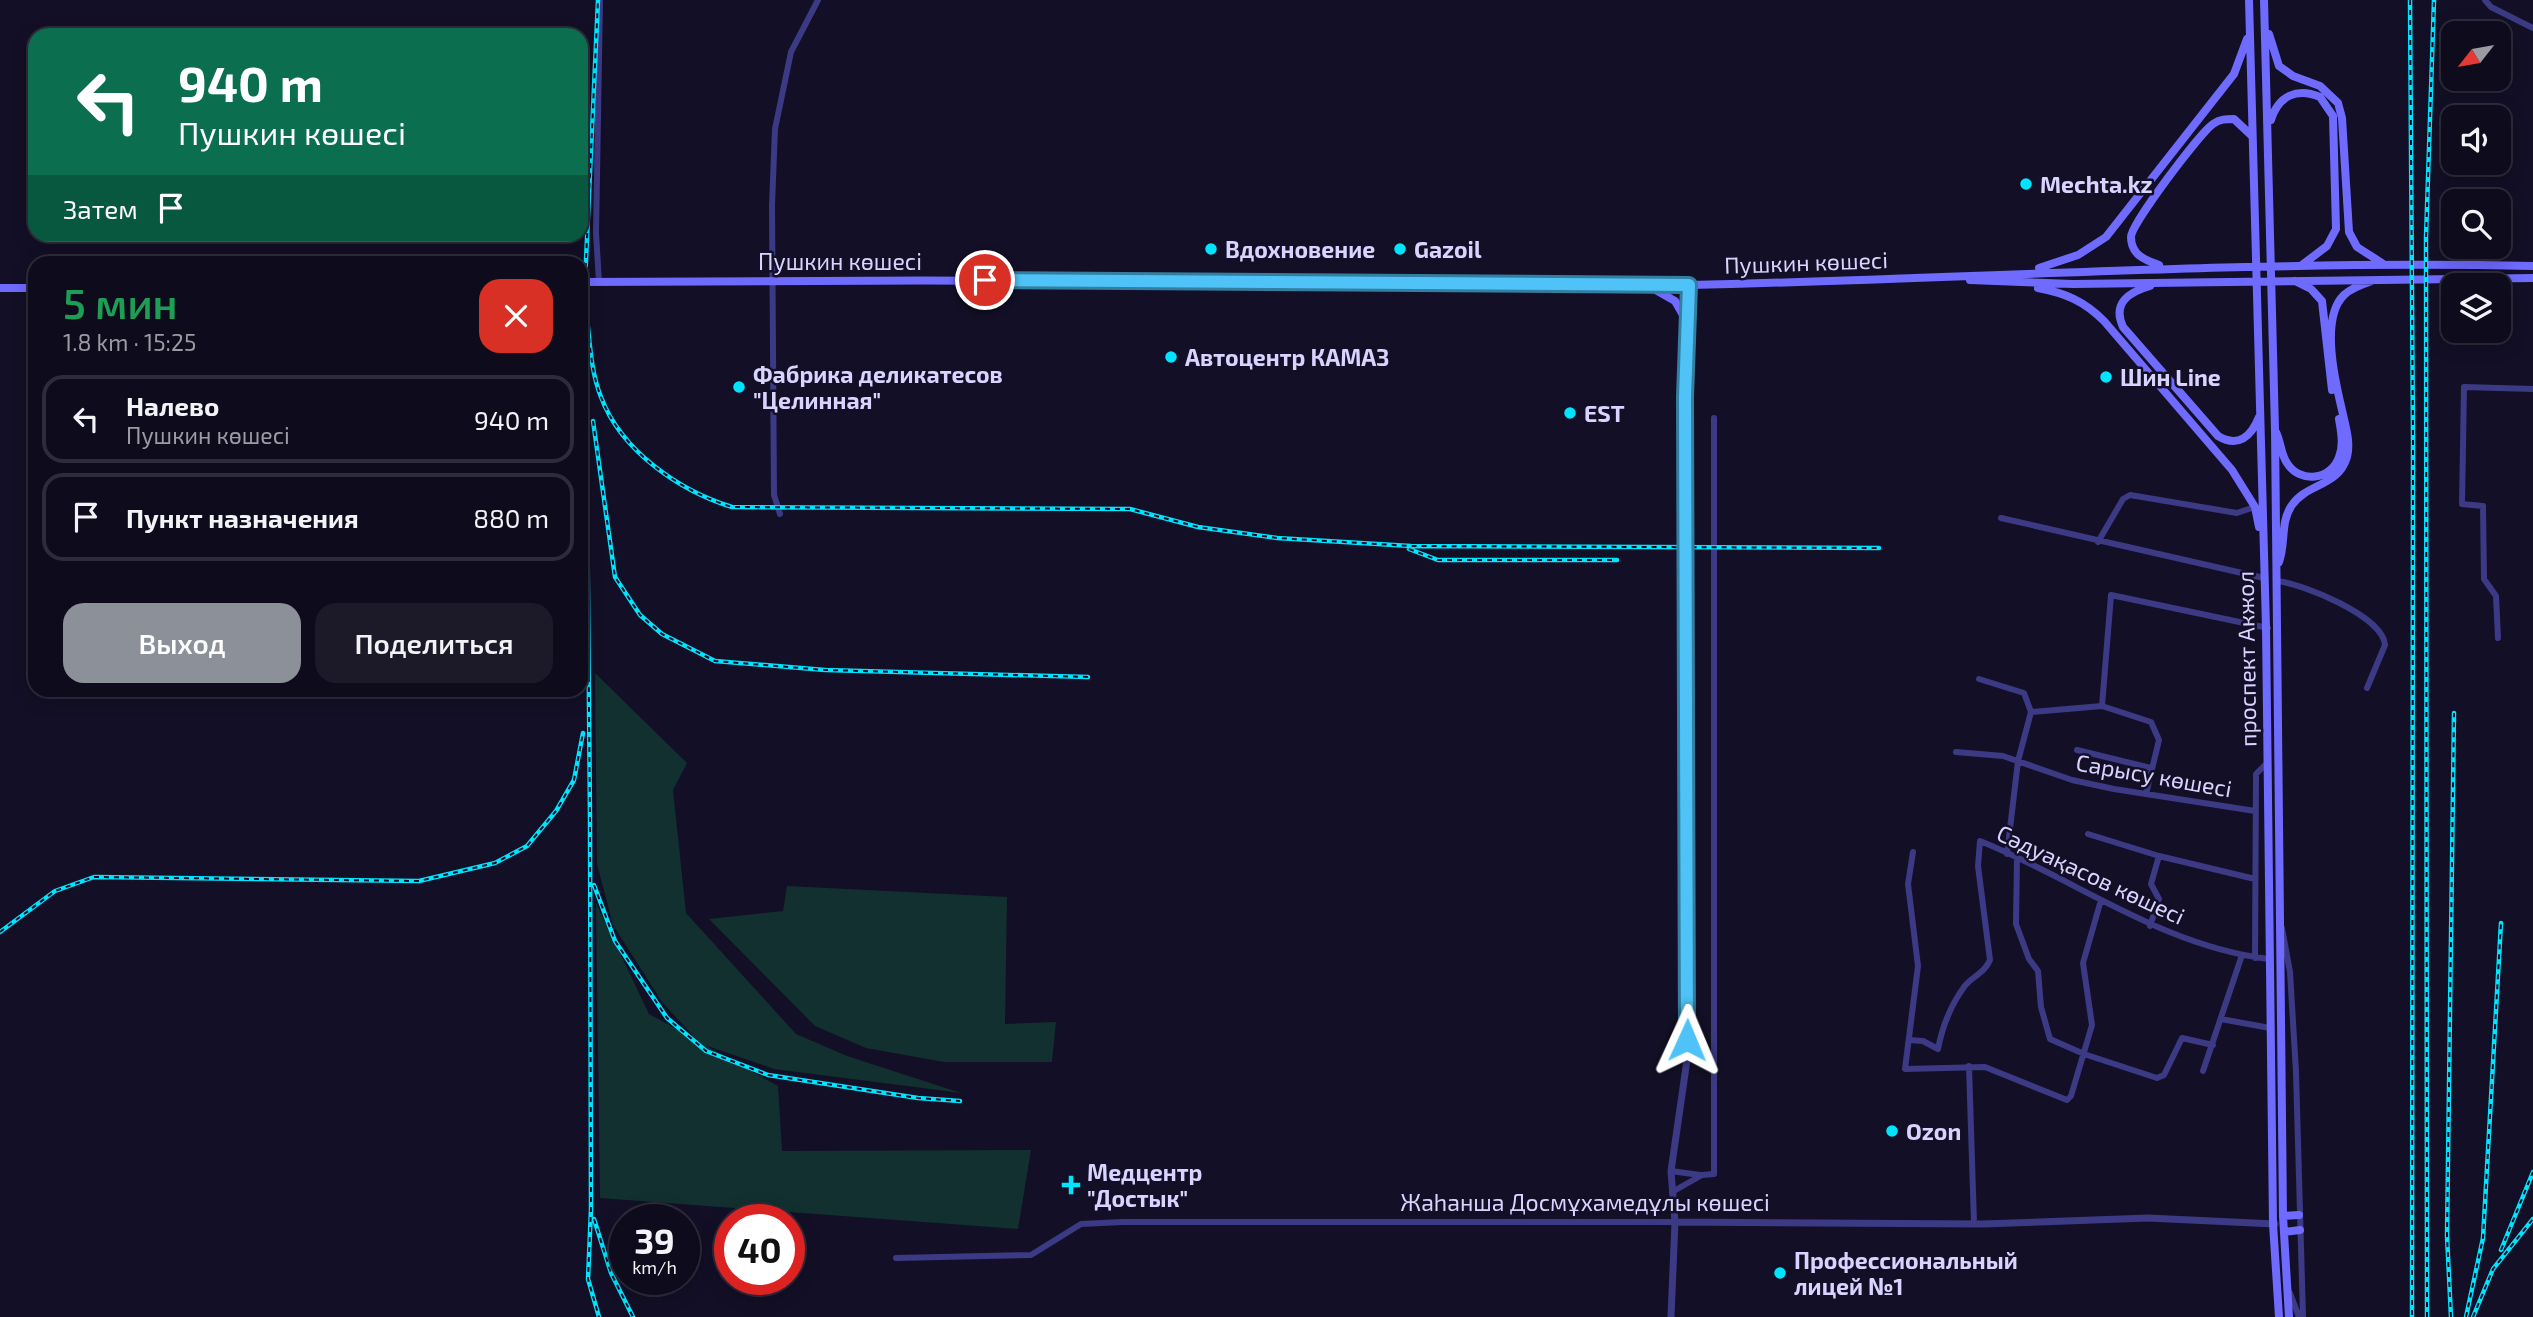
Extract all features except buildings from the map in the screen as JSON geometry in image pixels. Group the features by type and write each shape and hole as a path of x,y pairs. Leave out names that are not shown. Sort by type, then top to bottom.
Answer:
{"main road":[{"name":"проспект Акжол","path":"2249,0 2266,627 2273,1224 2279,1317"},
{"name":"проспект Акжол","path":"2264,0 2275,430 2283,1224 2289,1317"},
{"path":"2027,272 2078,255 2106,237 2239,66 2247,40 2249,15"},
{"path":"2265,20 2279,66 2293,76 2326,90 2340,107 2347,226 2357,247 2387,264"},
{"path":"2268,137 2275,108 2290,94 2314,94 2325,102 2332,113 2336,229 2330,243 2302,265"},
{"path":"2169,267 2137,256 2131,236 2133,226 2213,124 2234,119 2252,136"},
{"path":"1939,278 2169,267 2387,264 2533,266"},
{"name":"Пушкин көшесі","path":"588,282 1689,285 1939,278"},
{"path":"1939,278 2025,284 2533,278"},
{"path":"2277,568 2282,554 2287,514 2292,504 2301,495 2337,476 2347,457 2347,436 2333,370 2332,321 2336,308 2343,296 2383,278"},
{"path":"2275,430 2287,464 2302,476 2324,475 2337,462 2342,438 2328,372 2322,302 2312,289 2294,280"},
{"path":"1644,284 1675,301 1687,322"},
{"path":"2025,284 2063,292 2098,314 2232,470 2255,507 2263,547"},
{"path":"2160,284 2131,292 2125,298 2119,313 2123,327 2225,441 2243,440 2250,435 2260,413"},
{"path":"0,288 28,288"},
{"path":"2283,1224 2299,1215"},
{"path":"2283,1224 2300,1230"}],"street":[{"path":"599,282 596,233 600,0"},
{"path":"780,514 774,495 775,129 791,52 818,0"},
{"path":"2485,0 2491,7 2533,28"},
{"path":"1671,1317 1675,1222 1671,1171 1687,1060 1689,285"},
{"path":"2498,638 2496,596 2484,579 2483,506 2462,504 2464,387 2533,389"},
{"path":"1671,1171 1714,1174 1714,418"},
{"path":"2098,542 2123,499 2130,495 2237,513 2255,507"},
{"path":"2001,518 2264,579"},
{"path":"2277,581 2319,592 2379,628 2385,645 2367,688"},
{"path":"2102,706 2111,595 2276,630"},
{"path":"1979,679 2024,693 2031,712 2018,761 2007,854"},
{"path":"2031,712 2102,706 2151,722 2159,740 2146,793"},
{"path":"2077,750 2151,768"},
{"name":"Сарысу көшесі","path":"1956,752 2003,756 2072,780 2255,811 2256,774 2267,764"},
{"path":"2255,811 2255,958"},
{"path":"2088,834 2159,856 2255,879"},
{"name":"Сәдуақасов көшесі","path":"1938,1049 1942,1031 1962,990 1983,973 1990,960 1978,866 1980,841 2150,926 2242,956 2269,959"},
{"path":"1913,852 1908,884 1918,966 1905,1069 1936,1066 1985,1067 2062,1100 2071,1096 2092,1016 2083,970 2084,955 2101,900"},
{"path":"2150,926 2159,899 2151,884 2159,856"},
{"path":"2017,858 2016,923 2029,958 2038,971 2041,1007 2050,1039 2084,1054 2157,1078 2164,1075 2182,1038 2213,1045"},
{"path":"2281,922 2287,946 2293,1022 2301,1317"},
{"path":"2203,1070 2242,956"},
{"path":"2221,1019 2270,1027"},
{"path":"1909,1040 1923,1041 1938,1049 1936,1066"},
{"path":"1969,1066 1974,1223"},
{"path":"1672,1192 1702,1175"},
{"name":"Жаһанша Досмұхамедұлы көшесі","path":"896,1258 1031,1255 1080,1224 1094,1223 1974,1223 2148,1218 2283,1224"},
{"path":"2287,1285 2301,1317"}],"green space":[{"path":"595,673 687,763 673,790 686,913 796,1034 847,1056 961,1093 774,1069 705,1045 778,1086 782,1151 1031,1150 1018,1229 805,1213 805,1204 714,1204 714,1206 600,1198 596,903 649,1014 697,1040 662,1002 613,925 597,864"},
{"path":"787,886 1007,897 1005,1024 1056,1022 1052,1062 944,1062 866,1048 815,1026 709,919 783,911"}],"railway":[{"path":"588,217 598,0"},
{"path":"2410,0 2413,440 2412,1317"},
{"path":"2427,1317 2426,237 2434,0"},
{"path":"586,256 587,242"},
{"path":"588,328 591,358 601,397 610,417 623,435 654,466 673,479 692,491 732,507 1130,509 1198,527 1277,538 1411,546 1879,548"},
{"path":"593,421 615,577 640,615 662,634 715,661 825,670 1088,677"},
{"path":"1409,549 1438,560 1617,560"},
{"path":"588,593 591,1209 588,1279 599,1317"},
{"path":"2451,1317 2447,1236 2454,713"},
{"path":"0,932 55,891 94,877 419,881 495,863 527,846 556,811 574,780 583,733"},
{"path":"594,885 615,941 667,1018 706,1051 768,1075 918,1098 960,1101"},
{"path":"2466,1317 2483,1238 2501,923"},
{"path":"2501,1250 2533,1172"},
{"path":"594,1219 611,1273 633,1317"},
{"path":"2473,1317 2493,1269 2533,1219"}],"place":[{"name":"Mechta.kz","path":"2026,184"},
{"name":"Вдохновение","path":"1211,249"},
{"name":"Gazoil","path":"1400,249"},
{"name":"Автоцентр КАМАЗ","path":"1171,357"},
{"name":"Шин Line","path":"2106,377"},
{"name":"Фабрика деликатесов \"Целинная\"","path":"739,387"},
{"name":"EST","path":"1570,413"},
{"name":"Ozon","path":"1892,1131"},
{"name":"Медцентр \"Достык\"","path":"1071,1185"},
{"name":"Профессиональный лицей №1","path":"1780,1273"}],"route":[{"path":"985,280 1689,285 1685,340 1687,1040"}]}
